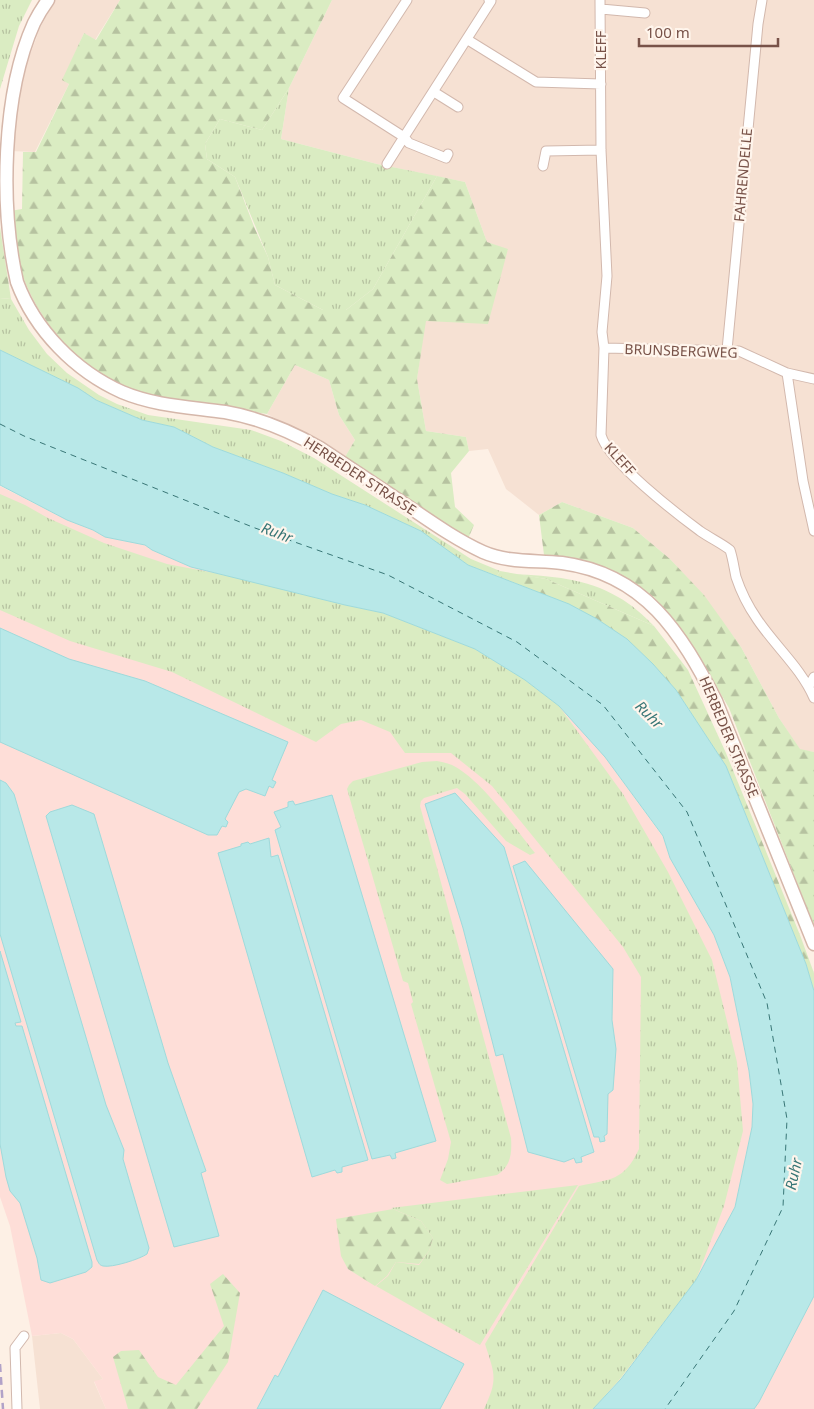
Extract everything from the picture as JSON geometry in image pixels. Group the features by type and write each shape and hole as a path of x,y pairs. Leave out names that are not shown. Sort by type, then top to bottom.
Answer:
{"main road":[{"name":"HERBEDER STRASSE","path":"48,0 34,22 16,75 8,111 3,158 4,207 7,240 12,263 21,290 34,315 51,338 71,359 88,372 121,391 142,400 166,406 226,412 262,420 298,436 320,448 452,535 485,553 501,557 580,566 610,577 639,593 659,612 678,636 716,701 814,944"}],"street":[{"path":"407,0 343,98 404,137 410,143 446,158 448,154"},
{"path":"387,164 468,40 491,1 489,0"},
{"name":"FAHRENDELLE","path":"727,350 758,24 762,0"},
{"name":"KLEFF","path":"646,13 600,4 601,150 606,276 602,332 604,348 601,435 606,447 614,457 676,513 730,550 736,577 745,598 778,648 799,671 814,698"},
{"path":"468,40 536,82 601,84"},
{"path":"434,92 458,107"},
{"path":"544,166 546,151 601,150"},
{"name":"BRUNSBERGWEG","path":"604,348 739,351 787,373 814,379"},
{"path":"787,373 803,481 814,531"},
{"path":"809,686 814,677"},
{"path":"17,1409 15,1348 24,1336"}],"shaded area":[{"path":"55,0 120,0 95,40 84,33 63,80 69,84 35,152 10,151 16,103 27,63 40,28"},
{"path":"332,0 814,0 814,752 800,750 779,718 741,647 704,596 670,559 633,528 562,502 539,515 506,489 488,449 469,451 466,437 426,431 417,379 425,321 508,250 487,242 465,182 377,164 281,139 289,88"},
{"path":"295,365 329,380 339,415 355,440 345,457 314,438 267,414"},
{"path":"0,486 105,537 145,545 191,567 345,605 559,706 605,757 663,837 670,858 714,935 730,977 749,1071 753,1104 752,1127 735,1207 696,1280 620,1379 593,1409 106,1409 94,1381 103,1379 73,1339 61,1333 32,1336 10,1226 0,1197"},
{"path":"814,1296 814,1409 754,1409 759,1402"},
{"path":"61,1333 73,1339 103,1379 94,1382 106,1409 40,1409 32,1336"}],"green space":[{"path":"0,0 32,0 19,26 0,89"},
{"path":"120,0 332,0 289,88 262,130 220,119 205,144 207,159 235,177 268,257 275,285 323,310 346,310 373,289 437,176 465,182 487,242 508,249 488,324 426,321 417,379 426,431 466,437 469,451 451,473 455,507 474,525 468,539 345,457 355,440 339,415 329,380 295,365 267,414 226,406 158,397 117,383 98,372 50,327 28,289 21,270 10,211 22,209 23,152 36,152 69,84 62,80 84,33 96,40"},
{"path":"289,88 281,139 377,164 437,176 373,289 346,310 323,310 275,285 268,257 235,177 207,159 205,144 220,119 262,130"},
{"path":"0,227 11,299 0,298"},
{"path":"0,298 11,299 29,330 47,354 67,373 99,395 117,404 148,415 251,430 281,441 314,458 471,559 500,571 497,576 468,565 421,531 365,505 213,447 174,427 142,420 96,400 78,388 0,350"},
{"path":"0,494 104,543 167,564 236,577 383,613 475,649 525,680 559,706 623,794 668,872 712,960 737,1062 743,1131 724,1206 696,1280 620,1379 593,1409 484,1409 493,1383 493,1370 485,1344 579,1186 608,1180 622,1173 639,1149 641,977 623,947 492,786 451,753 405,753 390,732 361,720 341,724 316,742 172,672 70,641 0,610"},
{"path":"562,502 633,528 670,559 704,595 741,647 779,718 800,749 814,752 814,926 729,708 693,646 654,597 610,569 572,558 544,555 539,515"},
{"path":"500,571 546,579 654,626 688,670 726,753 800,935 814,973 814,991 806,964 726,766 676,690 627,639 597,619 568,604 497,576"},
{"path":"514,574 555,577 594,586 628,603 654,626 546,579"},
{"path":"437,761 452,765 475,781 535,853 530,855 506,841 465,794 457,788 424,798 421,801 420,806 511,1138 510,1159 505,1168 497,1175 447,1184 440,1180 448,1159 451,1142 411,1004 413,1002 408,983 403,981 347,789 353,781 422,762"},
{"path":"578,1185 480,1345 376,1286 388,1276 396,1262 419,1265 429,1251 433,1238 421,1221 391,1208"},
{"path":"393,1209 421,1221 433,1238 429,1251 419,1264 396,1262 387,1276 375,1286 348,1269 341,1256 336,1219"},
{"path":"223,1274 240,1293 228,1362 197,1409 128,1409 113,1357 121,1351 139,1350 158,1377 176,1385 224,1326 210,1284"}],"water":[{"name":"Ruhr","path":"0,350 78,388 96,400 142,420 174,427 213,447 365,505 421,531 468,565 569,604 597,619 627,639 676,690 726,766 806,964 814,991 814,1296 754,1409 593,1409 621,1379 696,1280 735,1207 752,1127 753,1104 749,1071 730,977 714,935 670,858 663,836 605,757 559,706 525,680 475,649 383,613 191,567 145,545 105,537 67,520 0,485"},
{"path":"0,628 69,659 145,681 288,742 272,780 276,782 273,788 269,786 265,796 246,789 239,792 225,819 228,822 226,827 222,826 217,835 208,835 0,742"},
{"path":"0,780 6,783 14,794 106,1105 124,1150 123,1159 149,1248 147,1254 132,1261 103,1266 97,1260 0,934"},
{"path":"455,793 504,847 594,1152 581,1157 582,1162 576,1163 574,1158 564,1162 528,1152 503,1054 496,1056 463,928 425,804"},
{"path":"332,795 436,1141 395,1153 396,1158 392,1159 390,1155 372,1159 275,830 281,827 274,812 288,807 288,802 293,801 295,805"},
{"path":"72,805 94,814 168,1063 206,1171 201,1173 219,1236 174,1247 46,816 50,812"},
{"path":"269,838 271,857 278,855 368,1160 342,1167 342,1172 337,1173 335,1170 312,1177 218,853 241,846 241,844 248,842 250,844"},
{"path":"525,861 613,969 612,1020 616,1049 613,1090 608,1094 607,1134 604,1136 605,1141 600,1142 599,1137 594,1137 513,866"},
{"path":"0,951 21,1022 15,1023 16,1026 22,1026 92,1262 92,1267 86,1272 50,1283 41,1280 37,1258 20,1203 10,1191 0,1144"},
{"path":"323,1290 464,1364 440,1409 257,1409 275,1375 278,1377"}],"ferry route":[{"path":"0,424 24,436 255,528 388,575 517,642 603,705 687,812 767,1003 787,1119 783,1207 734,1311 665,1409"}],"railway":[{"path":"0,1364 3,1409"}]}
